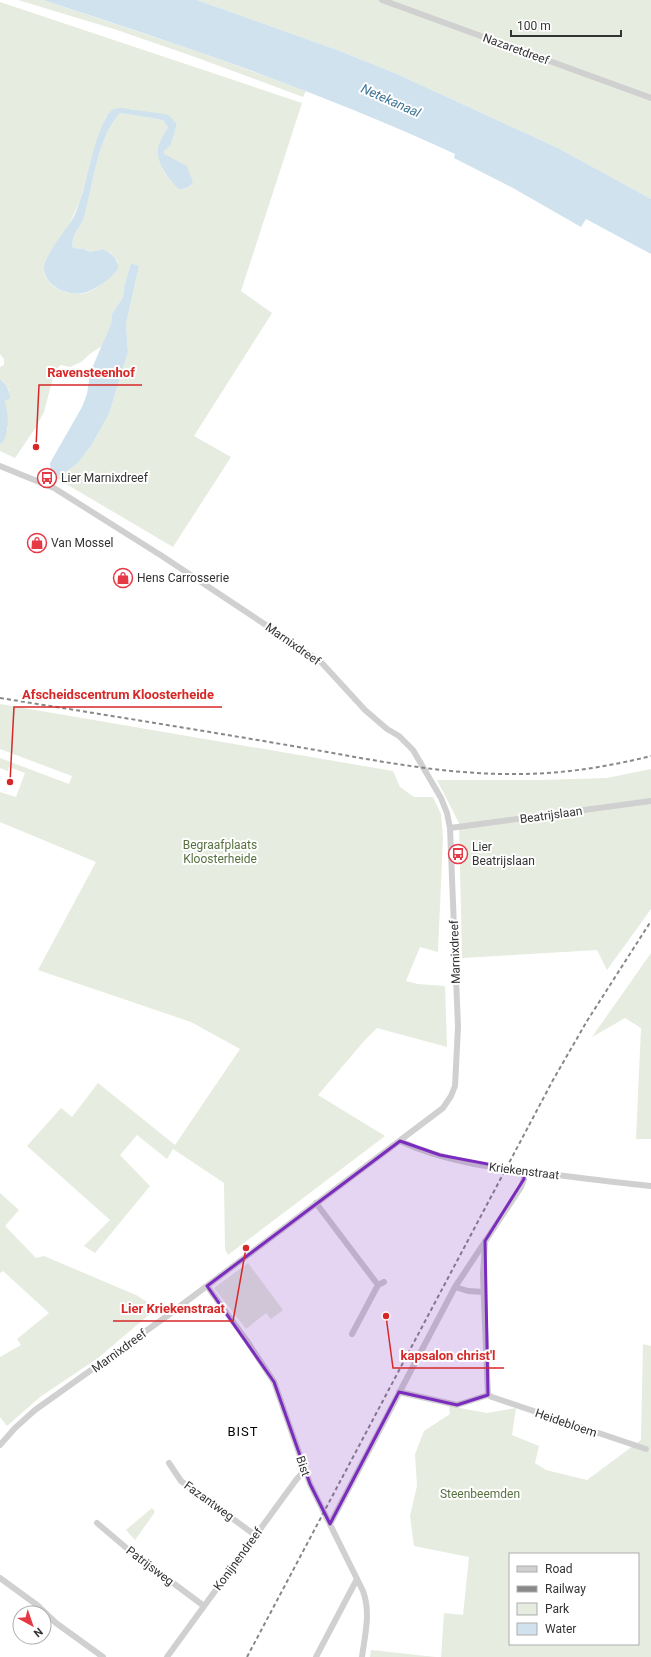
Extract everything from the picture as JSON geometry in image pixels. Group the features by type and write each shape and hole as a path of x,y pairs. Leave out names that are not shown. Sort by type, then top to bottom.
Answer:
{"street":[{"name":"Nazaretdreef","path":"382,0 651,98"},
{"name":"Marnixdreef","path":"0,466 54,488 168,560 320,661 365,710 387,729 399,736 414,750 441,798 447,813 450,828 458,1027 455,1086 451,1096 443,1108 207,1286 35,1410 15,1428 0,1445"},
{"name":"Beatrijslaan","path":"450,828 651,801"},
{"name":"Kriekenstraat","path":"400,1141 419,1149 471,1163 504,1169 651,1186"},
{"path":"330,1524 455,1287 521,1187 524,1180 524,1171"},
{"path":"316,1203 381,1283 352,1334"},
{"path":"399,1392 457,1405 488,1395 484,1292 485,1241"},
{"name":"Bist","path":"207,1286 270,1374 282,1400 304,1470 363,1591 368,1609 368,1621 362,1657"},
{"path":"455,1287 468,1291 484,1292"},
{"name":"Heidebloem","path":"488,1395 499,1400 646,1448"},
{"name":"Fazantweg","path":"169,1463 181,1481 255,1535"},
{"name":"Konijnendreef","path":"167,1657 304,1470"},
{"name":"Patrijsweg","path":"97,1523 130,1551 204,1606"},
{"path":"0,1578 103,1657"},
{"path":"316,1657 357,1579"}],"highlighted area":[{"path":"400,1141 440,1155 524,1171 524,1179 485,1241 488,1395 457,1405 399,1392 330,1524 310,1484 274,1382 207,1286"}],"green space":[{"path":"18,0 43,0 196,51 306,91 303,97 114,29"},
{"path":"197,0 651,0 651,199 558,148 397,74 340,51"},
{"path":"0,2 302,103 241,291 272,313 194,436 231,457 173,547 56,478 77,464 91,446 109,414 128,352 126,324 139,266 131,263 124,287 123,297 112,314 111,324 102,346 81,362 70,367 61,365 55,370 44,412 36,427 15,458 0,451 0,443 1,444 8,429 5,401 9,390 0,379 0,367 4,365 4,359 0,354","holes":["131,109 145,112 177,124 171,145 164,151 164,154 185,169 188,172 192,182 190,186 184,189 168,178 164,172 159,154 159,144 168,127 164,121 120,113 112,123 106,135 97,163 84,218 74,236 72,243 73,248 84,249 90,252 103,249 112,254 118,262 105,280 91,291 80,294 66,292 59,289 52,285 45,275 45,263 75,212 106,117"]},
{"name":"Begraafplaats Kloosterheide","path":"0,704 393,771 400,787 414,797 433,797 441,814 443,837 438,952 420,947 406,981 418,984 445,986 447,1047 377,1028 318,1095 385,1136 228,1255 225,1249 224,1183 173,1149 167,1159 137,1135 120,1155 150,1186 95,1253 84,1246 110,1220 27,1146 61,1108 72,1117 98,1083 175,1145 240,1049 191,1022 38,970 96,862 0,822 0,792 16,797 25,773 9,767 8,771 0,768 0,758 69,784 72,776 0,749"},
{"path":"651,769 651,909 607,970 597,950 462,958 459,823 437,780 540,780 607,778"},
{"path":"651,953 651,1139 636,1139 641,1028 625,1018 592,1037"},
{"path":"0,1193 19,1210 5,1226 36,1258 44,1256 136,1295 157,1308 98,1358 40,1397 7,1426 0,1417 0,1357 21,1345 17,1339 49,1313 3,1271 0,1273"},
{"path":"248,1263 283,1310 271,1319 266,1313 246,1329 214,1288"},
{"name":"Steenbeemden","path":"643,1344 651,1346 651,1657 441,1657 444,1613 463,1615 469,1557 414,1546 410,1516 417,1486 415,1454 424,1431 450,1414 449,1406 487,1413 516,1408 512,1435 539,1446 535,1463 546,1470 587,1480 641,1440"},
{"path":"152,1508 155,1512 135,1540 126,1530"},
{"path":"371,1650 436,1657 370,1657"}],"water":[{"name":"Netekanaal","path":"43,0 197,0 340,51 397,74 558,148 651,199 651,254 586,219 581,227 513,188 454,158 455,154 405,131 303,90 199,52"},
{"path":"122,108 168,115 177,124 171,145 164,151 164,154 187,166 193,182 187,188 179,189 170,180 160,163 158,157 159,144 168,127 164,121 120,113 112,123 106,135 97,163 84,218 74,236 72,243 73,248 84,249 90,252 103,249 114,257 118,265 118,269 112,276 96,288 87,292 74,293 60,290 49,281 45,275 44,269 47,257 75,214 98,137 106,117 112,110"},
{"path":"131,263 139,266 126,324 128,352 109,414 91,446 77,464 56,478 51,475 50,463 82,407 87,394 90,373 111,324 112,314 123,297 124,287"},
{"path":"0,379 7,387 10,398 5,401 8,423 6,434 1,444 0,443"}],"railway":[{"path":"0,698 399,764 458,772 487,774 551,773 601,767 651,756"},
{"path":"247,1657 553,1080 587,1021 651,921"}],"place":[{"name":"Ravensteenhof","path":"36,447"},
{"name":"Lier Marnixdreef","path":"47,478"},
{"name":"Van Mossel","path":"37,543"},
{"name":"Hens Carrosserie","path":"123,578"},
{"name":"Afscheidscentrum Kloosterheide","path":"10,782"},
{"name":"Lier Beatrijslaan","path":"458,854"},
{"name":"Lier Kriekenstraat","path":"246,1248"},
{"name":"kapsalon christ'l","path":"386,1316"}],"district":[{"name":"BIST","path":"243,1431"}]}
